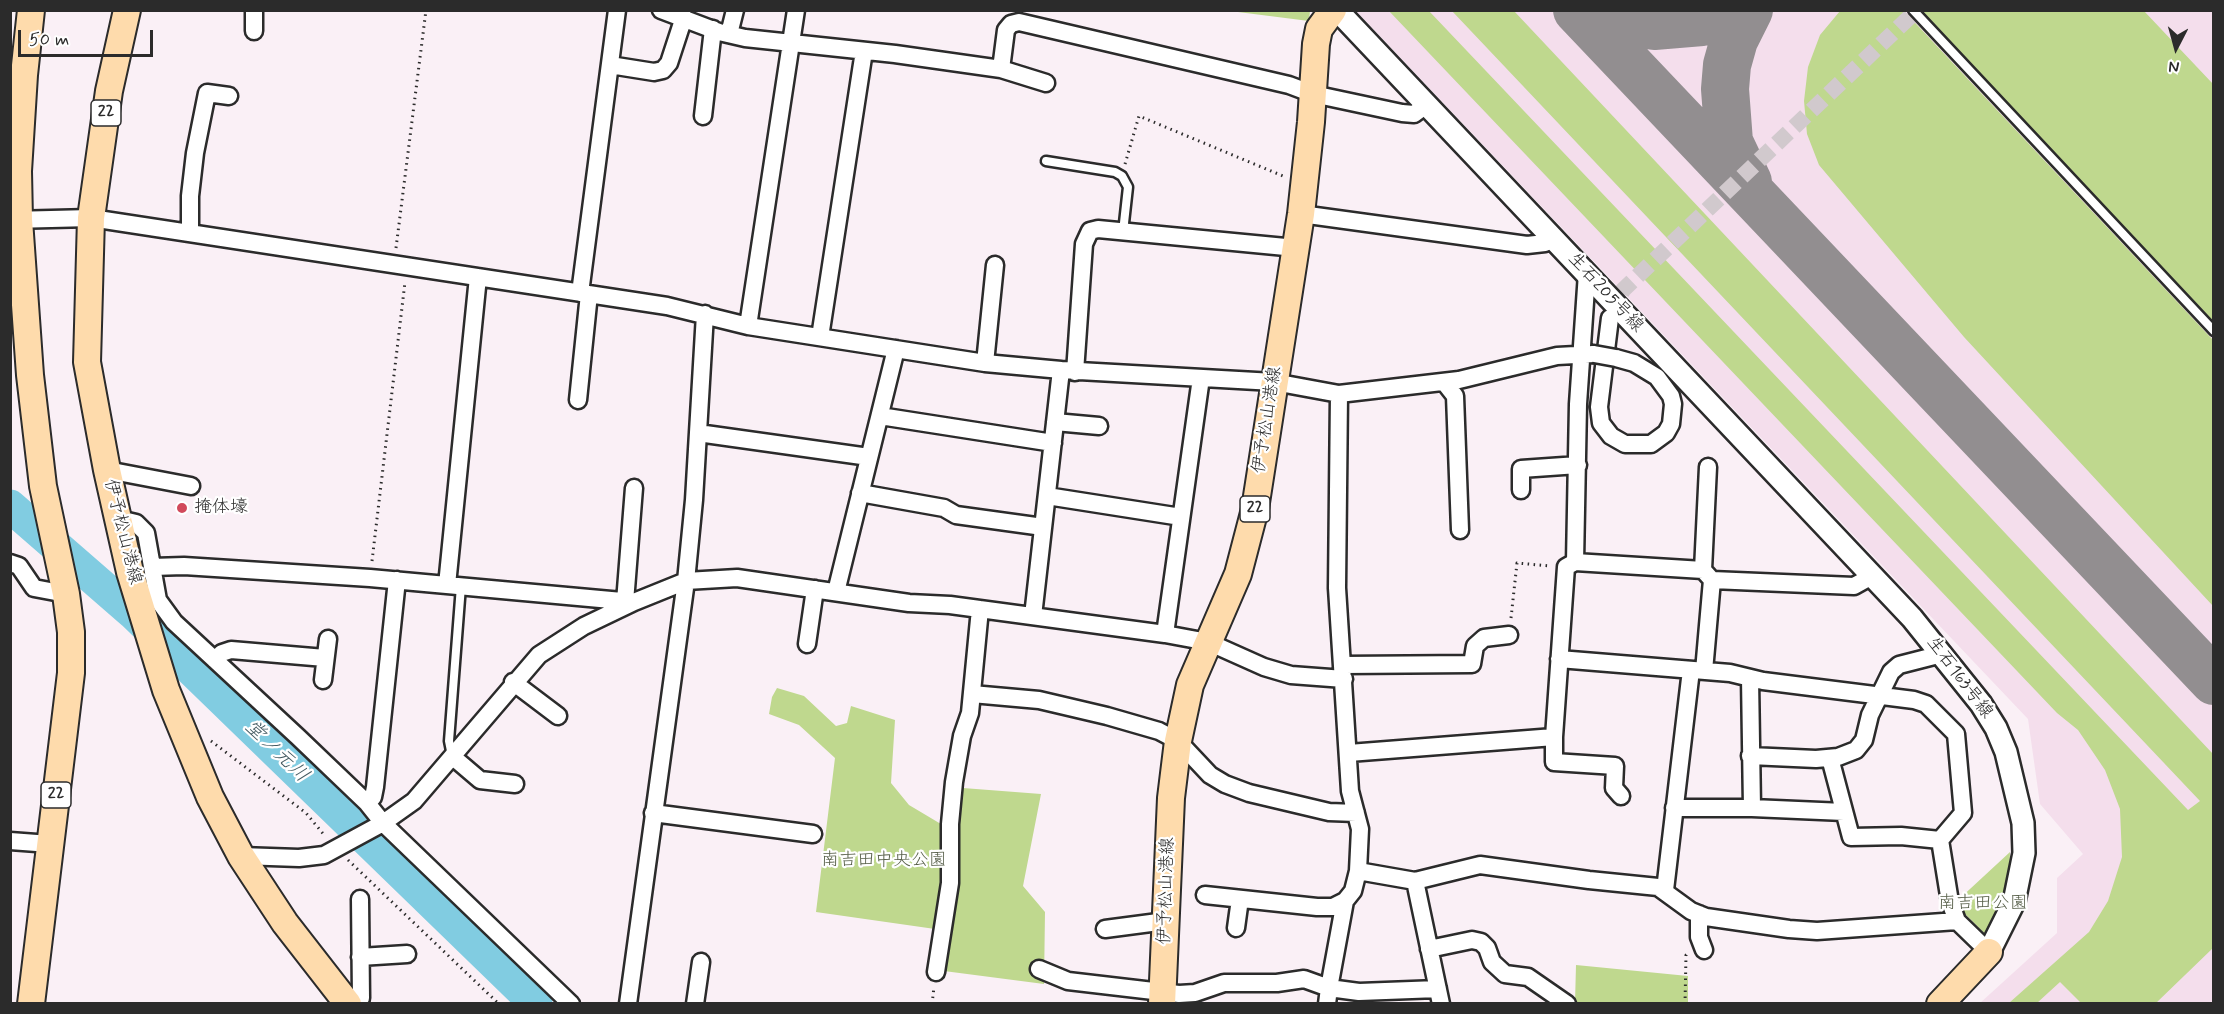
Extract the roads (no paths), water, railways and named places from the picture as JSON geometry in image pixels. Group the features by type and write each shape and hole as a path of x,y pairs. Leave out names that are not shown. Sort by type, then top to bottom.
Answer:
{"main road":[{"name":"22","path":"31,10 24,75 15,220 43,486 65,590 71,632 71,673 31,1004"},
{"name":"伊予松山港線","path":"127,10 109,91 91,218 87,362 107,470 119,519 141,570 166,690 210,796 241,856 285,923 348,1004"},
{"name":"伊予松山港線","path":"1163,998 1171,798 1178,741 1190,685 1238,574 1255,509 1301,214 1319,29 1335,10"},
{"path":"1940,1004 1989,952"}],"street":[{"path":"254,10 254,31"},
{"path":"578,400 584,294 617,10"},
{"path":"661,10 721,32 792,44 1001,69 1046,83"},
{"path":"703,116 721,32 735,10"},
{"path":"748,326 796,10"},
{"name":"生石205号線","path":"1335,10 1872,576"},
{"path":"610,65 654,72 663,70 669,63 684,17"},
{"path":"1001,69 1006,30 1011,24 1019,22 1289,85 1312,94 1402,113 1414,114 1426,105"},
{"path":"820,337 864,51"},
{"path":"190,233 190,196 195,153 207,93 230,96"},
{"path":"1301,214 1527,245 1539,245 1553,238"},
{"path":"15,220 91,218 584,294 705,314 748,326 985,363 1068,371 1274,382 1339,394 1444,382 1557,356 1588,354 1616,358 1634,363 1657,377 1671,396 1673,404 1671,424 1666,433 1651,444 1625,444 1611,436 1601,423 1599,407 1610,318"},
{"path":"1033,616 1055,422 1068,371 1086,235 1098,229 1296,248"},
{"path":"985,363 996,265"},
{"path":"1587,273 1588,354 1571,564 1559,659 1554,762 1616,766 1614,788 1621,796"},
{"path":"454,586 478,277"},
{"path":"628,1004 686,581 705,314"},
{"path":"836,591 896,349"},
{"path":"1165,634 1201,378"},
{"path":"1444,382 1455,396 1460,530"},
{"path":"1328,996 1345,902 1353,891 1358,871 1360,829 1350,791 1344,672 1336,588 1339,394"},
{"path":"880,416 1053,443"},
{"path":"1055,422 1099,426"},
{"path":"698,433 869,457"},
{"path":"1521,490 1521,469 1578,465"},
{"path":"1665,890 1674,808 1697,670 1707,575 1708,467"},
{"path":"107,470 191,486"},
{"path":"629,602 634,488"},
{"path":"861,493 944,508 956,515 1044,527"},
{"path":"1047,496 1181,517"},
{"path":"10,563 19,566 34,588 65,590"},
{"path":"1571,564 1854,586 1872,576"},
{"path":"571,1004 381,824 367,803 174,622 141,570 184,566 370,578 629,602"},
{"name":"生石163号線","path":"1872,576 1942,654 1996,728 2013,775 2023,823 2024,853 2014,902 1989,952"},
{"path":"241,856 314,857 342,847 381,824 414,801 453,757 513,682 539,655 629,602 686,581 737,578 909,603 980,609 1165,634 1208,642 1278,672 1308,677 1344,672 1473,664 1475,646 1484,638 1509,634"},
{"path":"367,803 373,797 375,787 397,580"},
{"path":"807,644 815,589"},
{"path":"936,972 950,883 950,824 954,782 962,736 970,713 980,609"},
{"path":"322,680 328,639"},
{"path":"215,660 222,653 231,650 325,658"},
{"path":"1750,756 1830,758 1856,750 1864,740 1870,715 1891,672 1899,665 1942,654"},
{"path":"1559,659 1697,670 1926,704 1956,734 1964,813 1940,840"},
{"path":"1750,678 1752,808"},
{"path":"513,682 558,716"},
{"path":"972,694 1039,700 1159,731 1178,741 1210,775 1226,784 1249,793 1329,812 1356,813"},
{"path":"1349,753 1554,737"},
{"path":"453,757 480,780 515,784"},
{"path":"1830,758 1851,837 1901,836 1940,840"},
{"path":"1674,808 1752,808 1844,812"},
{"path":"653,813 813,834"},
{"path":"1940,840 1950,902 1957,921 1989,952"},
{"path":"10,841 50,844"},
{"path":"1358,871 1415,881 1480,865 1589,880 1658,886 1699,914 1756,926 1817,931 1957,921"},
{"path":"1039,969 1068,981 1163,998 1195,993 1203,997 1224,983 1277,983 1304,979 1328,996 1359,992 1439,996 1415,881"},
{"path":"1204,895 1317,908 1345,902"},
{"path":"356,1004 361,998 360,899"},
{"path":"1236,928 1239,899"},
{"path":"1699,914 1699,938 1703,947"},
{"path":"1105,929 1166,921"},
{"path":"1430,949 1472,940 1481,942 1487,948 1492,962 1505,974 1528,977 1567,1004"},
{"path":"360,957 407,954"},
{"path":"694,1004 701,962"}],"lane":[{"path":"1913,10 2214,331"},
{"path":"1046,161 1115,172 1122,176 1128,187 1123,232"},
{"path":"453,757 449,741 454,586"}],"waterway":[{"name":"堂ノ元川","path":"10,506 133,613 536,1004"}],"tunnel":[{"path":"1611,315 1623,290 1917,10"}],"place":[{"name":"掩体壕","path":"182,508"}],"park label":[{"name":"南吉田中央公園","path":"884,861"},
{"name":"南吉田公園","path":"1983,904"}]}
